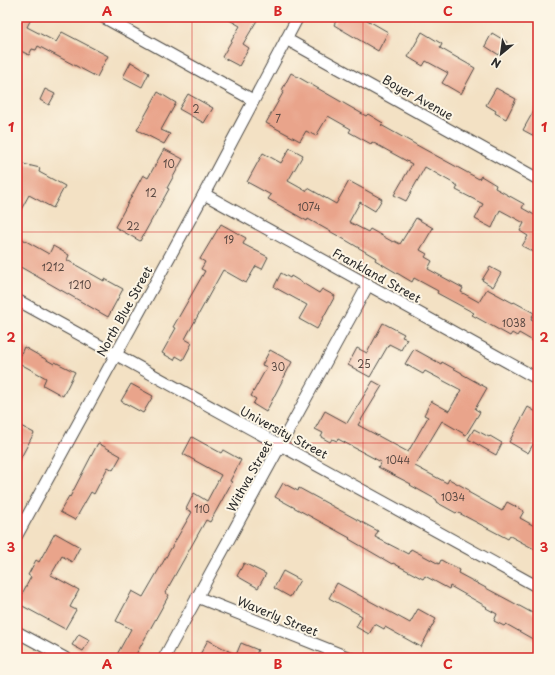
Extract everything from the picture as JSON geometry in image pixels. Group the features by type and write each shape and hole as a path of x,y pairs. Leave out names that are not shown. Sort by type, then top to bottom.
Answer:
{"street":[{"path":"103,17 253,100"},
{"name":"North Blue Street","path":"17,535 204,194 298,17"},
{"name":"Boyer Avenue","path":"286,38 538,179"},
{"name":"Frankland Street","path":"204,194 538,379"},
{"name":"Withva Street","path":"164,658 368,285"},
{"name":"University Street","path":"17,300 538,586"},
{"name":"Waverly Street","path":"197,598 326,654 350,658"},
{"path":"17,632 65,658"}],"building":[{"path":"17,17 32,17 27,27 56,42 62,32 108,56 97,77 38,46 36,50 32,49 29,55 17,49"},
{"path":"224,17 259,17 243,44 249,48 239,66 222,57 240,26"},
{"path":"338,17 362,17 388,32 378,51 334,25"},
{"path":"422,32 442,44 440,48 475,68 461,94 442,83 448,73 426,61 423,66 408,57"},
{"path":"492,33 507,42 499,55 485,46"},
{"path":"131,62 149,73 142,87 123,77"},
{"path":"291,73 366,116 368,114 383,123 381,125 479,179 481,176 496,185 495,188 524,204 522,208 538,217 538,254 522,246 528,236 520,231 524,223 500,210 492,228 475,219 483,204 456,190 458,186 425,167 406,201 394,195 412,164 372,142 371,144 349,132 351,129 328,116 316,136 306,131 300,141 266,123 284,91 282,90"},
{"path":"496,88 516,99 506,119 495,113 496,111 486,105"},
{"path":"45,89 55,94 49,105 40,100"},
{"path":"158,92 176,103 161,130 170,134 164,144 137,130"},
{"path":"188,94 213,108 204,123 179,109"},
{"path":"538,103 538,138 523,130"},
{"path":"290,148 303,155 288,181 306,191 308,188 336,204 349,181 382,199 375,211 360,202 349,222 368,232 370,229 393,242 394,241 400,244 416,218 433,228 420,250 427,254 425,257 432,261 428,269 463,288 461,292 479,302 487,289 534,313 531,319 538,323 538,344 519,333 517,336 512,333 510,336 472,315 474,313 437,293 438,291 414,278 412,282 375,260 376,258 349,242 268,199 271,195 247,182 263,153 281,163"},
{"path":"164,149 183,159 167,188 169,189 140,241 115,227 143,175 148,178"},
{"path":"19,163 40,168 39,172 65,186 53,208 29,195 17,217 17,173"},
{"path":"221,224 246,238 243,244 268,257 262,269 256,266 246,283 223,270 185,339 192,343 183,360 176,356 174,360 162,353 176,328 173,327 205,271 201,269 205,262 200,259"},
{"path":"17,236 49,254 53,246 69,255 67,260 104,281 105,279 123,289 108,317 17,265"},
{"path":"490,267 501,273 493,287 482,280"},
{"path":"281,273 290,278 291,276 319,293 322,289 335,296 317,329 299,319 307,305 274,287"},
{"path":"383,323 404,334 402,337 407,339 401,350 389,344 370,377 348,365 357,348 367,353"},
{"path":"24,347 54,364 55,362 75,372 63,396 43,385 46,378 17,362"},
{"path":"414,349 441,364 442,362 487,388 475,409 480,412 466,435 442,421 415,466 447,483 449,479 469,490 468,492 502,511 507,502 524,511 520,518 538,528 538,551 510,536 508,539 457,512 456,513 436,502 437,500 410,485 411,484 378,467 381,462 338,439 337,441 332,439 330,442 321,437 323,433 315,429 325,411 347,423 373,381 382,386 358,425 408,452 428,417 424,415 431,401 449,411 461,390 425,371 423,374 405,364"},
{"path":"270,350 292,362 266,412 253,404 256,399 251,396 267,367 262,365"},
{"path":"131,384 153,396 143,413 121,401"},
{"path":"528,407 538,413 538,436 528,453 509,442"},
{"path":"17,424 34,433 17,465"},
{"path":"474,429 502,443 496,455 468,439"},
{"path":"192,437 221,453 223,450 241,460 230,481 232,482 210,522 206,520 165,593 169,595 134,658 115,658 131,629 116,621 132,591 143,597 192,512 186,509 194,493 207,501 221,475 183,454"},
{"path":"98,443 121,456 113,470 108,467 94,494 91,492 75,520 60,512 69,496 70,497"},
{"path":"283,483 298,491 299,488 378,531 375,537 408,554 411,549 439,564 441,560 459,570 458,573 538,616 538,642 506,624 504,626 494,621 497,614 450,586 449,589 425,576 423,579 393,563 392,564 349,539 350,538 275,497"},
{"path":"55,533 80,547 72,562 62,556 51,575 79,590 70,607 76,610 65,629 17,603 31,577 28,575 36,560 39,562"},
{"path":"244,563 266,574 258,588 237,576"},
{"path":"283,571 300,580 290,597 274,588"},
{"path":"337,583 410,623 418,609 436,619 421,647 385,627 384,629 375,624 369,634 356,627 362,616 329,598"},
{"path":"79,634 90,640 83,651 72,645"},
{"path":"208,640 236,655 241,643 258,650 254,658 198,658"}]}
